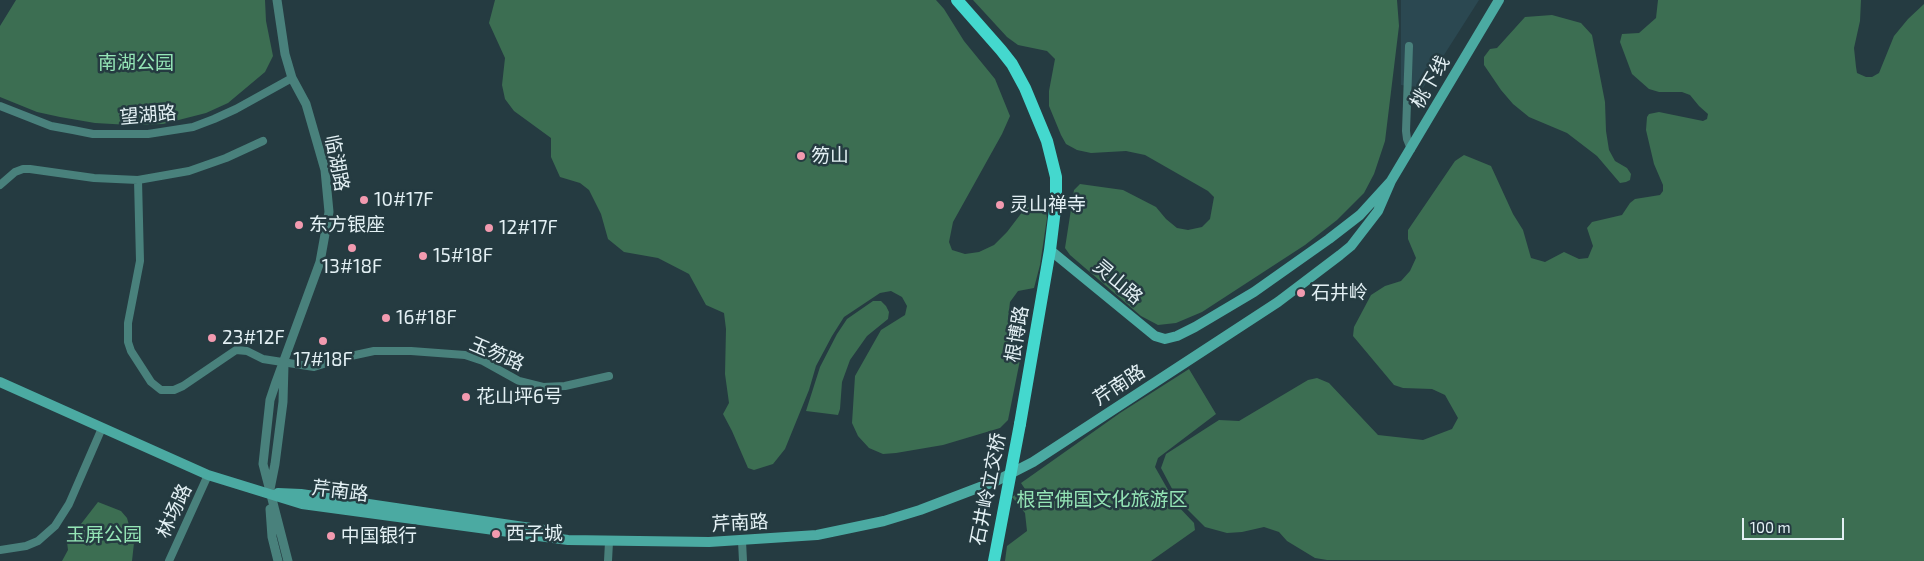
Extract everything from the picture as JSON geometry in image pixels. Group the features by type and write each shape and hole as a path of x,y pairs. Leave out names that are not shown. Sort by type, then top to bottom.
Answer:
{"highway":[{"path":"957,0 1012,64 1036,111 1047,141 1056,177 1056,202 1050,250"},
{"name":"根博路","path":"1020,424 1050,250"},
{"name":"石井岭立交桥","path":"994,561 1020,424"}],"main road":[{"name":"桃下线","path":"1391,181 1499,0"},
{"name":"灵山路","path":"1050,250 1150,333 1165,339 1177,336 1254,292 1322,245 1360,215 1391,181"},
{"name":"芹南路","path":"0,382 208,475 302,504 568,540 609,542 742,541 817,535 884,521 996,481 1033,462 1278,302 1340,255 1351,246 1378,211 1391,181"}],"street":[{"name":"临湖路","path":"270,493 263,464 270,400 320,262 329,212 326,170 306,104 292,78 285,54 277,0"},
{"path":"1408,46 1406,131 1411,149"},
{"name":"望湖路","path":"0,106 51,126 93,134 148,134 194,127 236,109 292,78"},
{"path":"0,184 15,172 23,169 94,178 138,180 189,171 226,158 263,141"},
{"name":"玉笏路","path":"138,180 140,261 128,323 128,333 131,351 151,382 161,390 174,390 183,386 236,350 247,351 263,359 314,367 346,357 374,352 412,351 465,355 483,361 519,381 543,387 565,386 609,376"},
{"path":"0,550 26,546 38,541 55,526 69,504 102,428"},
{"name":"林场路","path":"169,561 208,475"},
{"path":"270,493 272,537 278,561"},
{"path":"270,493 288,561"},
{"path":"742,541 743,561"},
{"path":"608,561 609,542"}],"shaded area":[{"path":"1401,0 1479,0 1423,88 1401,85"}],"green space":[{"name":"南湖公园","path":"16,0 265,0 266,21 273,56 265,72 228,103 206,113 163,124 95,123 37,112 0,97 0,26"},
{"path":"495,0 936,0 944,9 964,41 995,79 1010,116 953,222 949,242 952,250 965,254 979,252 994,245 1023,211 1035,203 1041,202 1045,205 1047,218 1040,265 1034,288 1018,291 1010,302 1008,319 1010,336 1022,350 1008,420 1000,428 943,445 883,454 869,448 858,436 852,423 855,376 881,330 905,315 907,306 902,297 891,291 880,293 844,317 832,336 816,366 809,390 785,449 773,464 754,470 748,468 723,414 729,403 725,374 726,329 724,313 706,305 689,274 658,258 624,252 608,239 601,214 589,190 580,183 560,177 551,157 551,138 514,111 505,99 502,85 505,58 489,23"},
{"path":"973,0 1397,0 1399,26 1385,141 1374,174 1364,193 1337,220 1305,245 1202,312 1176,323 1158,325 1141,316 1070,255 1065,248 1074,190 1080,184 1123,190 1156,207 1177,228 1188,230 1202,227 1210,219 1214,197 1208,191 1145,155 1126,151 1091,153 1077,150 1066,144 1049,106 1049,91 1055,59 1047,51 1018,45 1007,37"},
{"path":"1658,0 1861,0 1860,21 1854,48 1857,73 1866,77 1872,77 1879,73 1894,36 1924,4 1924,561 1327,560 1315,558 1287,541 1279,532 1264,527 1227,533 1205,527 1178,500 1161,468 1166,454 1219,420 1239,421 1308,380 1317,378 1329,383 1378,435 1423,440 1452,429 1458,418 1445,395 1432,389 1403,388 1394,385 1353,336 1354,327 1371,295 1385,286 1401,281 1410,271 1416,258 1408,239 1408,230 1455,161 1464,155 1491,166 1513,214 1523,230 1531,258 1545,262 1564,252 1579,259 1588,258 1593,246 1587,228 1592,222 1622,215 1635,199 1660,195 1663,191 1663,185 1654,164 1646,130 1647,117 1649,114 1659,112 1703,121 1707,119 1708,114 1690,95 1682,92 1659,92 1649,89 1632,74 1620,42 1622,34 1639,33 1656,18"},
{"path":"1552,15 1581,23 1592,35 1605,102 1609,150 1615,161 1627,168 1631,174 1630,180 1626,182 1620,183 1597,156 1567,133 1529,117 1513,104 1484,65 1484,57 1490,49 1497,48 1525,17"},
{"path":"873,301 881,301 886,306 889,312 888,319 867,336 850,360 842,382 838,415 806,411 820,367 837,334 847,319"},
{"name":"根宫佛国文化旅游区","path":"1189,369 1216,414 1158,458 1155,467 1176,504 1194,523 1195,530 1151,561 1005,561 1007,546 1027,531 1025,513 1012,497 1025,489 1021,483 1120,413"},
{"name":"玉屏公园","path":"98,502 121,511 127,518 134,543 132,561 62,561 68,550 67,542"}],"place":[{"name":"笏山","path":"801,156"},
{"name":"10#17F","path":"364,200"},
{"name":"灵山禅寺","path":"1000,205"},
{"name":"东方银座","path":"299,225"},
{"name":"12#17F","path":"489,228"},
{"name":"13#18F","path":"352,248"},
{"name":"15#18F","path":"423,256"},
{"name":"石井岭","path":"1301,293"},
{"name":"16#18F","path":"386,318"},
{"name":"23#12F","path":"212,338"},
{"name":"17#18F","path":"323,341"},
{"name":"花山坪6号","path":"466,397"},
{"name":"西子城","path":"496,534"},
{"name":"中国银行","path":"331,536"}]}
